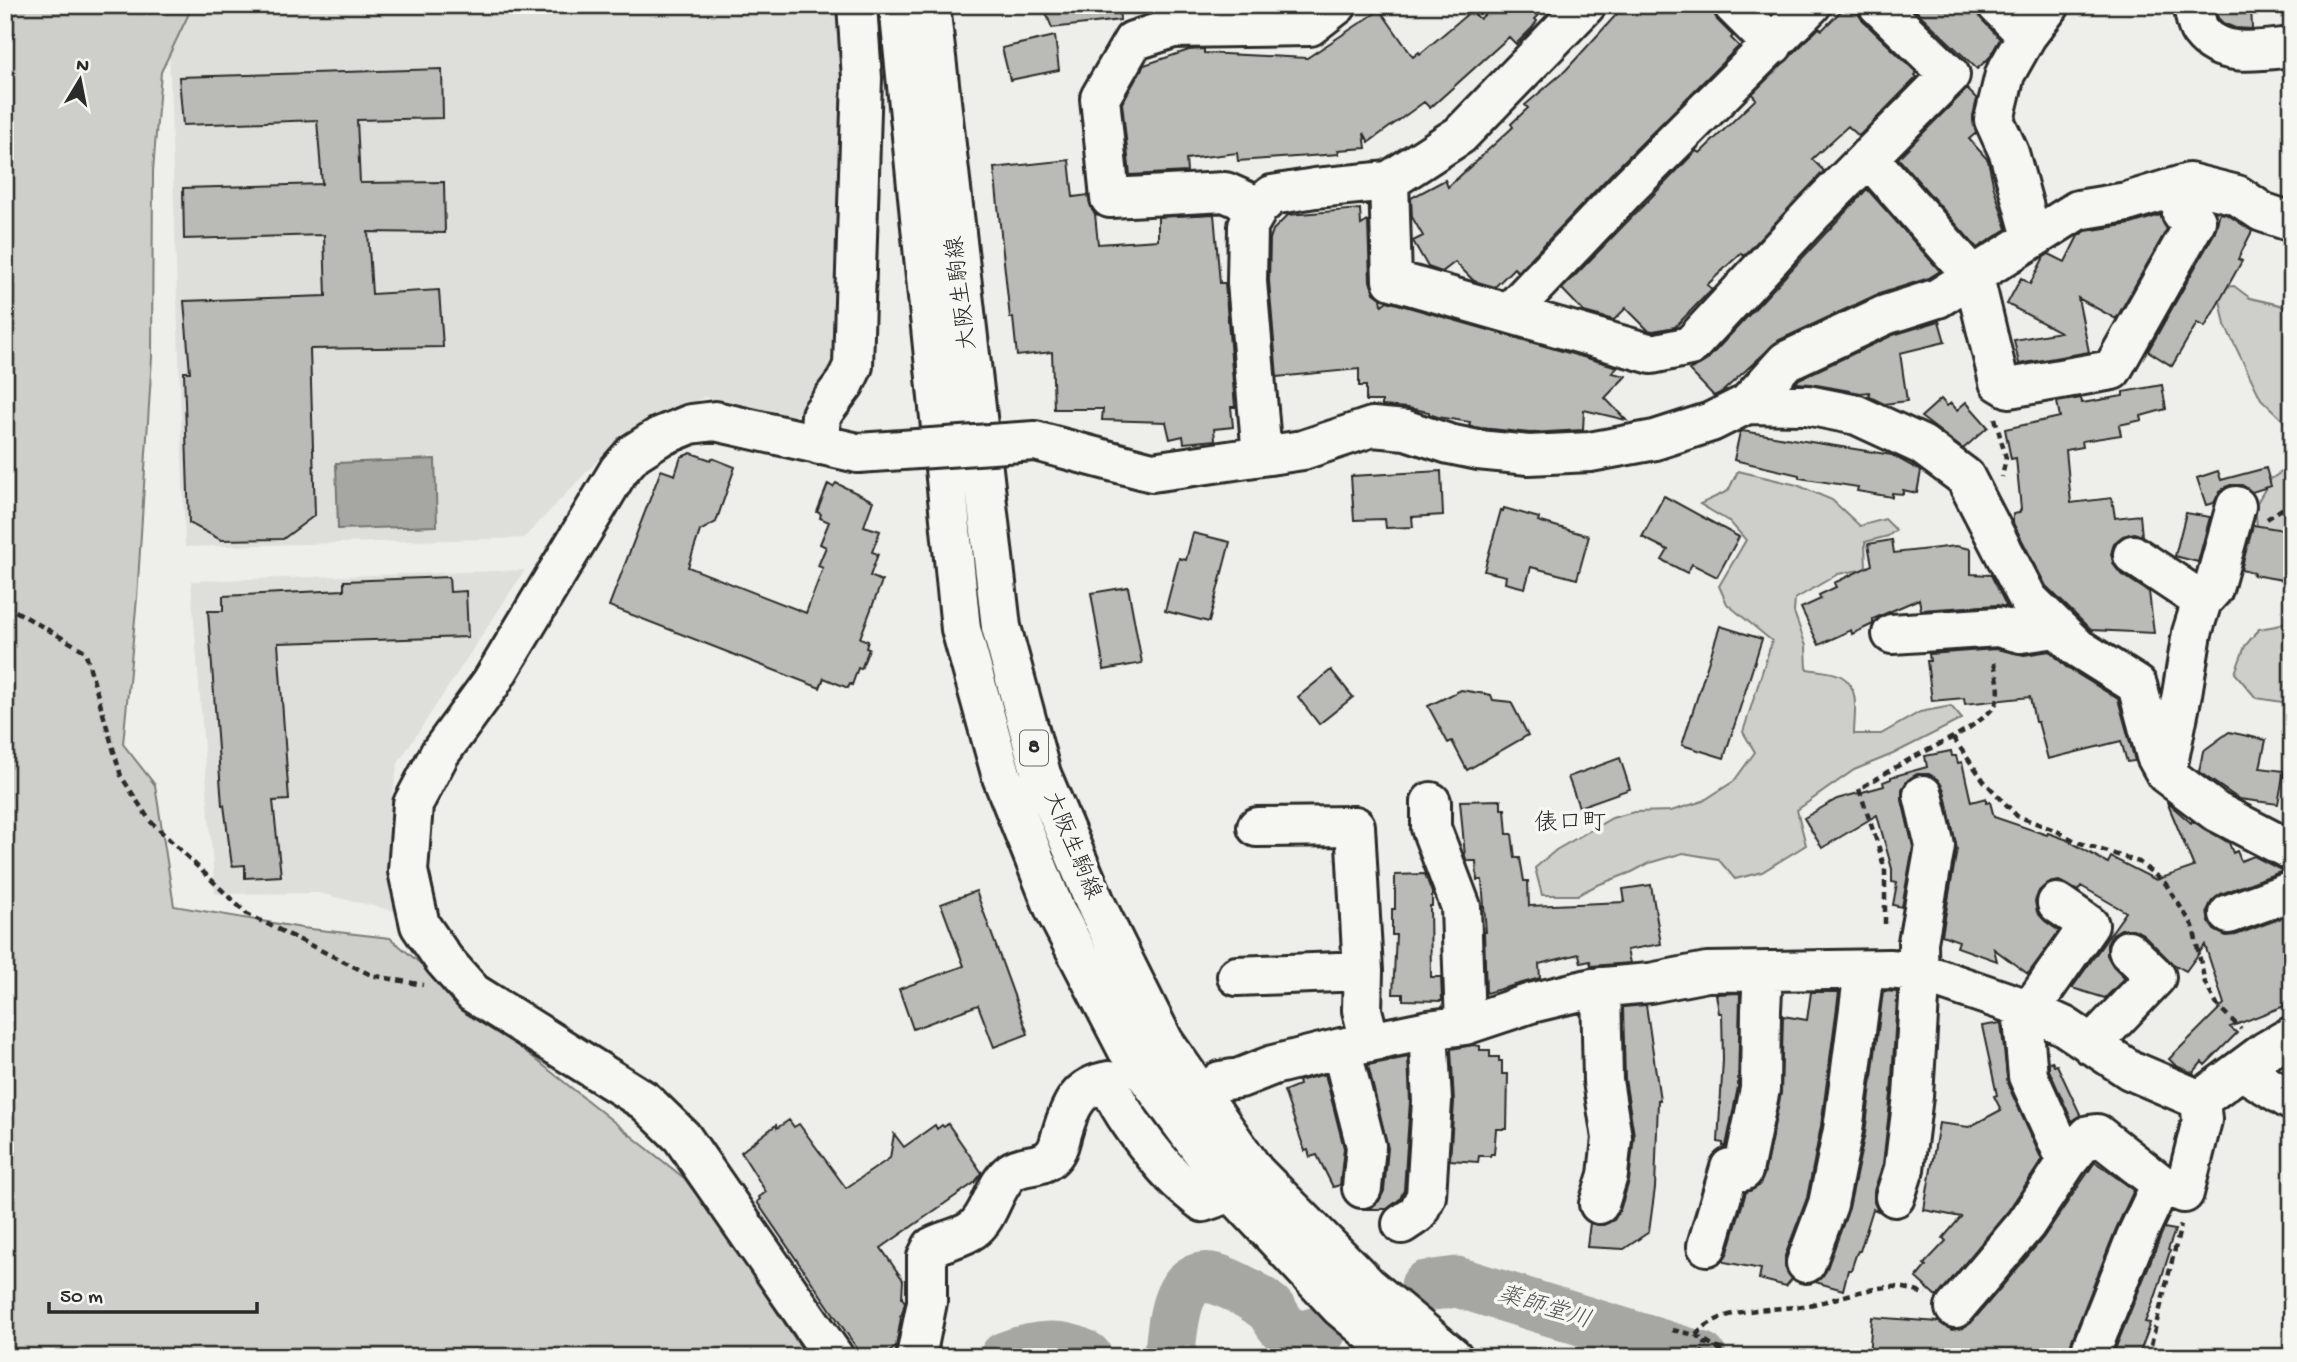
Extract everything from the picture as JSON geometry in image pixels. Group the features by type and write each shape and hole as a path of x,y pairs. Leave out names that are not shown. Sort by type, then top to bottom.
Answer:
{"street":[{"path":"819,445 821,415 845,383 853,366 862,78 858,5"},
{"name":"大阪生駒線","path":"899,5 961,629 1002,777 1055,910 1127,1049 1232,1192 1340,1307 1399,1357"},
{"name":"大阪生駒線","path":"930,5 1001,627 1041,774 1097,907 1164,1042 1255,1172 1367,1285 1453,1357"},
{"path":"1259,207 1225,192 1110,198 1100,98 1133,41 1173,28 1252,15 1310,26 1337,5"},
{"path":"1262,456 1247,282 1248,226 1259,207 1272,195 1389,181 1460,135 1586,5"},
{"path":"1733,5 1773,44"},
{"path":"1509,313 1629,187 1811,5"},
{"path":"1389,181 1392,280 1652,354 1690,346 1812,213 1950,75 1878,5"},
{"path":"1997,5 2027,35"},
{"path":"2032,237 2009,153 1994,120 2005,74 2027,35 2050,5"},
{"path":"2193,5 2200,31 2216,46 2235,51 2292,47"},
{"path":"1867,157 1974,277 1999,382 2009,388 2112,370 2196,221 2182,214"},
{"path":"834,1357 682,1136 645,1101 473,993 444,960 420,925 408,871 413,804 440,753 491,683 601,497 634,453 659,437 691,424 715,421 858,453 1035,441 1152,472 1303,450 1372,427 1406,430 1478,450 1529,455 1590,452 1655,440 1711,422 1747,404 1786,361 1885,315 1938,298 2078,210 2127,202 2189,183 2237,195 2262,212 2292,222"},
{"path":"1747,404 1807,405 1857,415 1922,445 1965,477 2028,600 2078,648 2137,685 2156,756 2166,774 2216,811 2292,851"},
{"path":"2166,774 2192,634 2202,601 2213,589 2236,506"},
{"path":"2133,555 2202,601"},
{"path":"1892,634 1998,627 2021,633 2056,628"},
{"path":"1895,1197 1904,1169 1913,1097 1918,943 1935,846 1923,794"},
{"path":"1431,802 1431,828 1461,907 1465,1025"},
{"path":"1257,827 1355,826 1363,971 1362,1010 1355,1045 1366,1146 1362,1188"},
{"path":"2229,914 2292,891"},
{"path":"2057,903 2089,925 2026,1009 2028,1076 2067,1162"},
{"path":"2091,1045 2156,977 2128,950"},
{"path":"1220,1081 1355,1045 1465,1025 1531,1003 1601,987 1650,983 1707,972 1889,969 1919,972 2026,1009 2064,1026 2130,1070 2200,1100"},
{"path":"1237,976 1363,971"},
{"path":"1806,1263 1831,1192 1843,1130 1864,971"},
{"path":"1707,1245 1730,1168 1742,1171 1760,1089 1763,972"},
{"path":"1600,1204 1608,1175 1612,1138 1603,1081 1601,987"},
{"path":"1402,1224 1417,1214 1426,1196 1432,1101 1428,1030"},
{"path":"2200,1100 2267,1052"},
{"path":"2267,1052 2254,1077 2292,1101"},
{"path":"916,1357 928,1303 927,1257 932,1247 971,1231 979,1224 1006,1176 1019,1167 1045,1163 1056,1152 1069,1110 1077,1098 1094,1084 1109,1081 1111,1091 1141,1136 1174,1178 1203,1202 1232,1192"},
{"path":"2092,1348 2136,1237 2172,1189 2202,1120 2200,1100"},
{"path":"1955,1308 2026,1224 2067,1162 2089,1135 2097,1134 2172,1189"}],"path":[{"path":"1985,517 2005,467 2003,443 1989,396 1999,382"},
{"path":"5,604 85,651 121,776 150,821 247,914 371,975 473,993"},
{"path":"1953,738 1984,781 2017,816 2057,831 2077,842 2139,862 2165,883 2193,926 2205,983 2217,1005 2267,1052"},
{"path":"2148,1357 2187,1202 2172,1189"},
{"path":"1696,1335 1712,1321 1738,1313 1806,1306 1891,1287 1914,1290 1955,1308"},
{"path":"1672,1330 1696,1335 1732,1357"},
{"path":"1701,1357 1706,1341"}],"shaded area":[{"path":"5,5 193,5 161,72 153,171 152,357 137,598 123,744 155,785 174,906 302,928 390,938 514,1042 684,1178 720,1226 807,1357 5,1357"},
{"path":"199,5 848,5 839,367 794,417 704,397 619,438 524,538 185,547 168,14"},
{"path":"2234,286 2250,298 2280,305 2292,313 2292,429 2261,399 2225,325 2219,295 2224,287"},
{"path":"435,459 437,526 338,529 336,463"},
{"path":"2292,465 2292,556 2258,536 2255,506 2271,479"},
{"path":"1738,471 1797,485 1832,500 1860,526 1885,519 1896,530 1888,536 1865,542 1866,569 1838,574 1795,599 1794,612 1806,646 1807,669 1833,673 1847,681 1854,694 1854,734 1881,734 1920,712 1951,706 1962,719 1893,754 1854,770 1797,810 1806,845 1762,872 1735,879 1718,859 1683,853 1649,863 1578,895 1542,895 1535,868 1556,850 1612,818 1634,812 1671,811 1703,801 1734,781 1755,752 1743,732 1772,641 1727,604 1719,586 1746,540 1730,522 1700,504 1728,491"},
{"path":"525,570 398,763 392,797 399,912 318,893 215,894 191,581"},
{"path":"2292,619 2292,705 2256,698 2235,673 2245,646 2259,629"}],"building":[{"path":"1043,5 1119,5 1120,20 1052,28"},
{"path":"1495,5 1549,5 1516,44 1509,37 1430,108 1424,102 1369,142 1364,133 1366,148 1338,150 1339,154 1238,161 1237,153 1186,159 1187,172 1130,175 1122,103 1144,65 1189,50 1204,49 1204,53 1307,58 1380,10 1413,57 1471,11 1480,19"},
{"path":"1625,5 1712,5 1717,20 1739,46 1518,272 1514,268 1495,287 1474,281 1455,262 1442,272 1428,267 1413,241 1423,236 1412,217 1411,198 1445,180 1448,187 1513,127 1511,124 1528,108 1525,105 1566,70"},
{"path":"1857,5 1857,12 1863,21 1917,73 1917,77 1859,136 1848,126 1812,159 1824,171 1744,256 1741,253 1707,285 1712,289 1675,327 1648,330 1626,308 1614,320 1584,312 1562,289 1696,151 1700,153 1756,99 1752,94 1819,28 1822,30 1846,6 1851,11"},
{"path":"1910,5 1969,5 2000,39 1989,58 1977,69"},
{"path":"2216,6 2251,6 2252,29 2235,28 2223,23 2218,18"},
{"path":"1055,36 1059,70 1010,80 1002,48"},
{"path":"442,69 443,118 357,120 360,183 444,182 445,233 368,232 372,294 439,290 443,347 310,349 315,515 283,539 221,540 189,523 184,372 190,372 184,301 326,296 324,235 184,239 183,188 322,184 317,120 183,125 179,77"},
{"path":"1967,89 1977,99 1973,116 1976,133 1969,139 1988,160 2007,229 1977,248 1898,158"},
{"path":"1069,160 1073,197 1088,195 1095,214 1098,244 1158,240 1158,217 1214,214 1220,283 1225,283 1235,407 1231,407 1233,427 1214,429 1215,440 1184,443 1183,436 1170,439 1166,422 1102,420 1103,409 1054,409 1052,352 1017,356 1013,318 1010,318 994,168"},
{"path":"1867,189 1940,271 1929,278 1876,295 1779,340 1722,392 1714,396 1689,370 1706,361"},
{"path":"1360,209 1361,225 1368,221 1370,281 1374,293 1381,298 1382,305 1387,301 1618,367 1612,373 1626,376 1605,398 1626,420 1584,410 1583,430 1530,433 1481,428 1469,426 1470,422 1438,417 1429,412 1382,406 1382,401 1366,401 1366,386 1359,386 1359,369 1277,377 1269,281 1270,239 1273,230 1288,215"},
{"path":"2220,213 2228,215 2252,231 2238,259 2242,261 2205,327 2197,323 2172,366 2148,351 2215,232"},
{"path":"2160,215 2167,229 2116,319 2078,298 2089,352 2019,364 2014,340 2060,332 2007,304 2021,278 2030,284 2044,257 2049,254 2065,262 2078,236 2086,231 2131,224"},
{"path":"1939,321 1945,342 1900,353 1907,401 1884,404 1870,397 1869,392 1796,383 1799,379 1893,335"},
{"path":"2162,385 2166,409 2141,416 2142,420 2119,425 2121,435 2082,441 2083,447 2066,450 2071,503 2112,498 2115,518 2140,515 2142,536 2134,533 2123,536 2114,543 2111,554 2120,573 2149,592 2154,633 2091,630 2046,586 2013,523 2013,514 2019,513 2021,509 2016,458 2011,459 2005,429 2060,417 2057,402 2081,398 2082,403 2123,396 2123,392"},
{"path":"1941,399 1947,406 1951,403 1957,410 1966,402 1988,427 1963,449 1921,417"},
{"path":"1742,431 1892,455 1921,471 1917,493 1903,490 1903,494 1892,493 1892,497 1857,491 1858,487 1799,478 1799,475 1734,460"},
{"path":"691,453 735,467 716,522 700,531 688,567 806,613 823,568 818,566 826,547 820,544 829,522 820,518 821,514 817,512 828,484 833,487 836,483 873,501 864,526 880,531 872,552 878,554 870,576 882,581 860,638 868,641 866,648 869,649 861,669 858,668 852,685 848,688 824,678 820,688 609,606 661,470 675,475 681,457"},
{"path":"2266,468 2271,486 2252,492 2242,485 2230,485 2220,491 2214,503 2206,505 2197,478 2218,471 2221,480"},
{"path":"1441,471 1443,515 1412,517 1413,527 1386,528 1385,519 1354,520 1351,476"},
{"path":"1664,496 1739,537 1717,577 1692,564 1687,573 1662,560 1668,550 1642,537"},
{"path":"1504,508 1589,536 1577,579 1531,567 1525,588 1505,583 1506,576 1484,571 1501,510"},
{"path":"2186,513 2210,517 2198,562 2175,556"},
{"path":"2253,525 2284,530 2282,541 2292,543 2289,581 2253,575 2254,573 2241,570"},
{"path":"1193,533 1230,542 1209,622 1165,611 1179,558 1186,560"},
{"path":"1892,540 1894,553 1956,546 1971,549 1971,574 1991,575 2007,607 1997,605 1921,610 1919,599 1873,619 1873,624 1852,634 1851,630 1819,645 1801,608 1821,599 1819,595 1836,587 1834,583 1872,565 1868,544"},
{"path":"449,577 450,592 466,591 468,637 278,643 289,800 273,801 281,876 245,878 245,865 232,866 222,805 208,611 223,611 223,596 344,590 344,581"},
{"path":"1128,587 1142,663 1104,670 1091,593"},
{"path":"1720,626 1762,639 1724,758 1682,745"},
{"path":"1996,649 2024,655 2050,651 2066,667 2118,699 2135,761 2127,762 2121,741 2048,759 2038,722 2035,722 2030,697 1965,704 1964,698 1932,701 1927,661 1930,661 1929,654"},
{"path":"1331,670 1353,697 1319,724 1298,697"},
{"path":"1461,690 1491,695 1493,700 1511,702 1528,735 1467,770 1452,741 1448,743 1428,706"},
{"path":"2229,732 2266,740 2260,768 2284,771 2278,804 2239,799 2199,772 2203,751"},
{"path":"1951,751 1958,763 1962,762 1971,802 1986,798 1986,803 1990,802 1994,817 2065,839 2108,863 2111,857 2156,880 2194,867 2167,802 2191,823 2192,821 2229,843 2233,853 2237,851 2241,861 2254,856 2283,871 2221,894 2212,901 2207,911 2214,930 2226,936 2236,935 2287,916 2292,929 2292,1003 2230,1027 2237,1033 2205,1065 2202,1062 2193,1073 2176,1066 2169,1059 2224,1004 2205,945 2186,971 2173,964 2143,934 2133,929 2121,929 2113,934 2107,944 2107,955 2125,978 2105,998 2072,988 2126,912 2081,886 2078,891 2059,881 2048,883 2039,891 2035,901 2037,912 2059,931 2028,974 1994,949 1997,961 1957,947 1959,941 1942,935 1957,849 1944,790 1938,780 1929,774 1917,774 1908,780 1902,789 1913,847 1902,907 1893,905 1897,883 1892,882 1892,869 1877,815 1822,848 1804,818 1837,799 1884,786 1883,782 1891,777 1927,767 1925,756"},
{"path":"1620,758 1630,789 1579,807 1568,777"},
{"path":"1501,800 1501,809 1505,809 1507,834 1512,834 1515,858 1520,858 1524,881 1528,881 1529,906 1625,902 1623,889 1651,885 1661,944 1627,950 1630,963 1591,966 1590,961 1581,963 1579,954 1539,964 1540,978 1486,993 1486,932 1482,880 1477,880 1476,861 1467,861 1465,856 1460,801"},
{"path":"1425,874 1432,893 1431,977 1441,977 1442,1001 1403,1000 1403,994 1393,994 1396,935 1392,935 1392,909 1395,909 1395,875"},
{"path":"976,891 1028,1034 994,1047 978,1005 913,1029 899,989 964,966 941,904"},
{"path":"1883,991 1897,992 1897,999 1883,1164 1874,1191 1874,1202 1878,1211 1873,1209 1860,1251 1851,1270 1848,1270 1843,1290 1815,1282 1826,1271 1849,1208 1865,1133"},
{"path":"1811,992 1839,992 1821,1126 1807,1198 1785,1256 1785,1267 1792,1279 1786,1286 1759,1279 1761,1269 1724,1262 1724,1259 1746,1192 1759,1186 1764,1175 1781,1093 1783,1016 1807,1020"},
{"path":"1740,993 1738,1087 1726,1146 1723,1146 1723,1143 1718,1142 1723,1060 1722,1013 1719,1013 1716,994"},
{"path":"1646,1005 1660,1100 1655,1188 1649,1232 1624,1249 1587,1247 1590,1223 1603,1225 1614,1220 1629,1181 1634,1135 1625,1079 1623,1007"},
{"path":"2001,1023 2008,1085 2042,1160 2008,1211 1937,1297 1916,1278 1926,1266 1924,1264 1946,1241 1943,1238 1961,1217 1924,1210 1939,1123 1969,1127 2001,1110 1994,1096 1997,1095 1982,1026"},
{"path":"1480,1046 1480,1050 1490,1050 1490,1057 1499,1057 1499,1061 1502,1061 1502,1074 1508,1074 1507,1129 1496,1129 1494,1154 1479,1156 1478,1162 1450,1160 1454,1102 1451,1049"},
{"path":"1408,1057 1410,1101 1404,1190 1400,1199 1387,1209 1367,1209 1379,1201 1384,1191 1388,1148 1368,1065"},
{"path":"2052,1061 2054,1066 2057,1065 2081,1116 2072,1121 2049,1070 2049,1062"},
{"path":"1325,1074 1344,1148 1340,1185 1333,1187 1317,1155 1310,1157 1308,1150 1305,1151 1284,1091 1299,1085 1298,1081"},
{"path":"789,1120 794,1127 799,1124 846,1188 890,1158 894,1134 904,1147 935,1125 937,1129 948,1124 982,1173 974,1183 881,1248 903,1280 902,1298 905,1302 900,1316 896,1347 882,1357 863,1357 757,1202 766,1192 741,1152 776,1125 777,1128"},
{"path":"2095,1162 2134,1190 2072,1340 2070,1351 2073,1357 1869,1357 1872,1317 1939,1322 1952,1330 1971,1323 2043,1238"},
{"path":"2164,1228 2175,1230 2145,1322 2150,1323 2138,1357 2112,1357"}],"waterway":[{"name":"薬師堂川","path":"1166,1357 1170,1351 1181,1295 1188,1285 1198,1279 1210,1278 1249,1294 1269,1308 1285,1329 1299,1337 1321,1331"},
{"name":"薬師堂川","path":"1426,1286 1457,1282 1701,1357"},
{"name":"薬師堂川","path":"1005,1357 1046,1347 1067,1349 1087,1357"}],"district":[{"name":"俵口町","path":"1570,824"}]}
